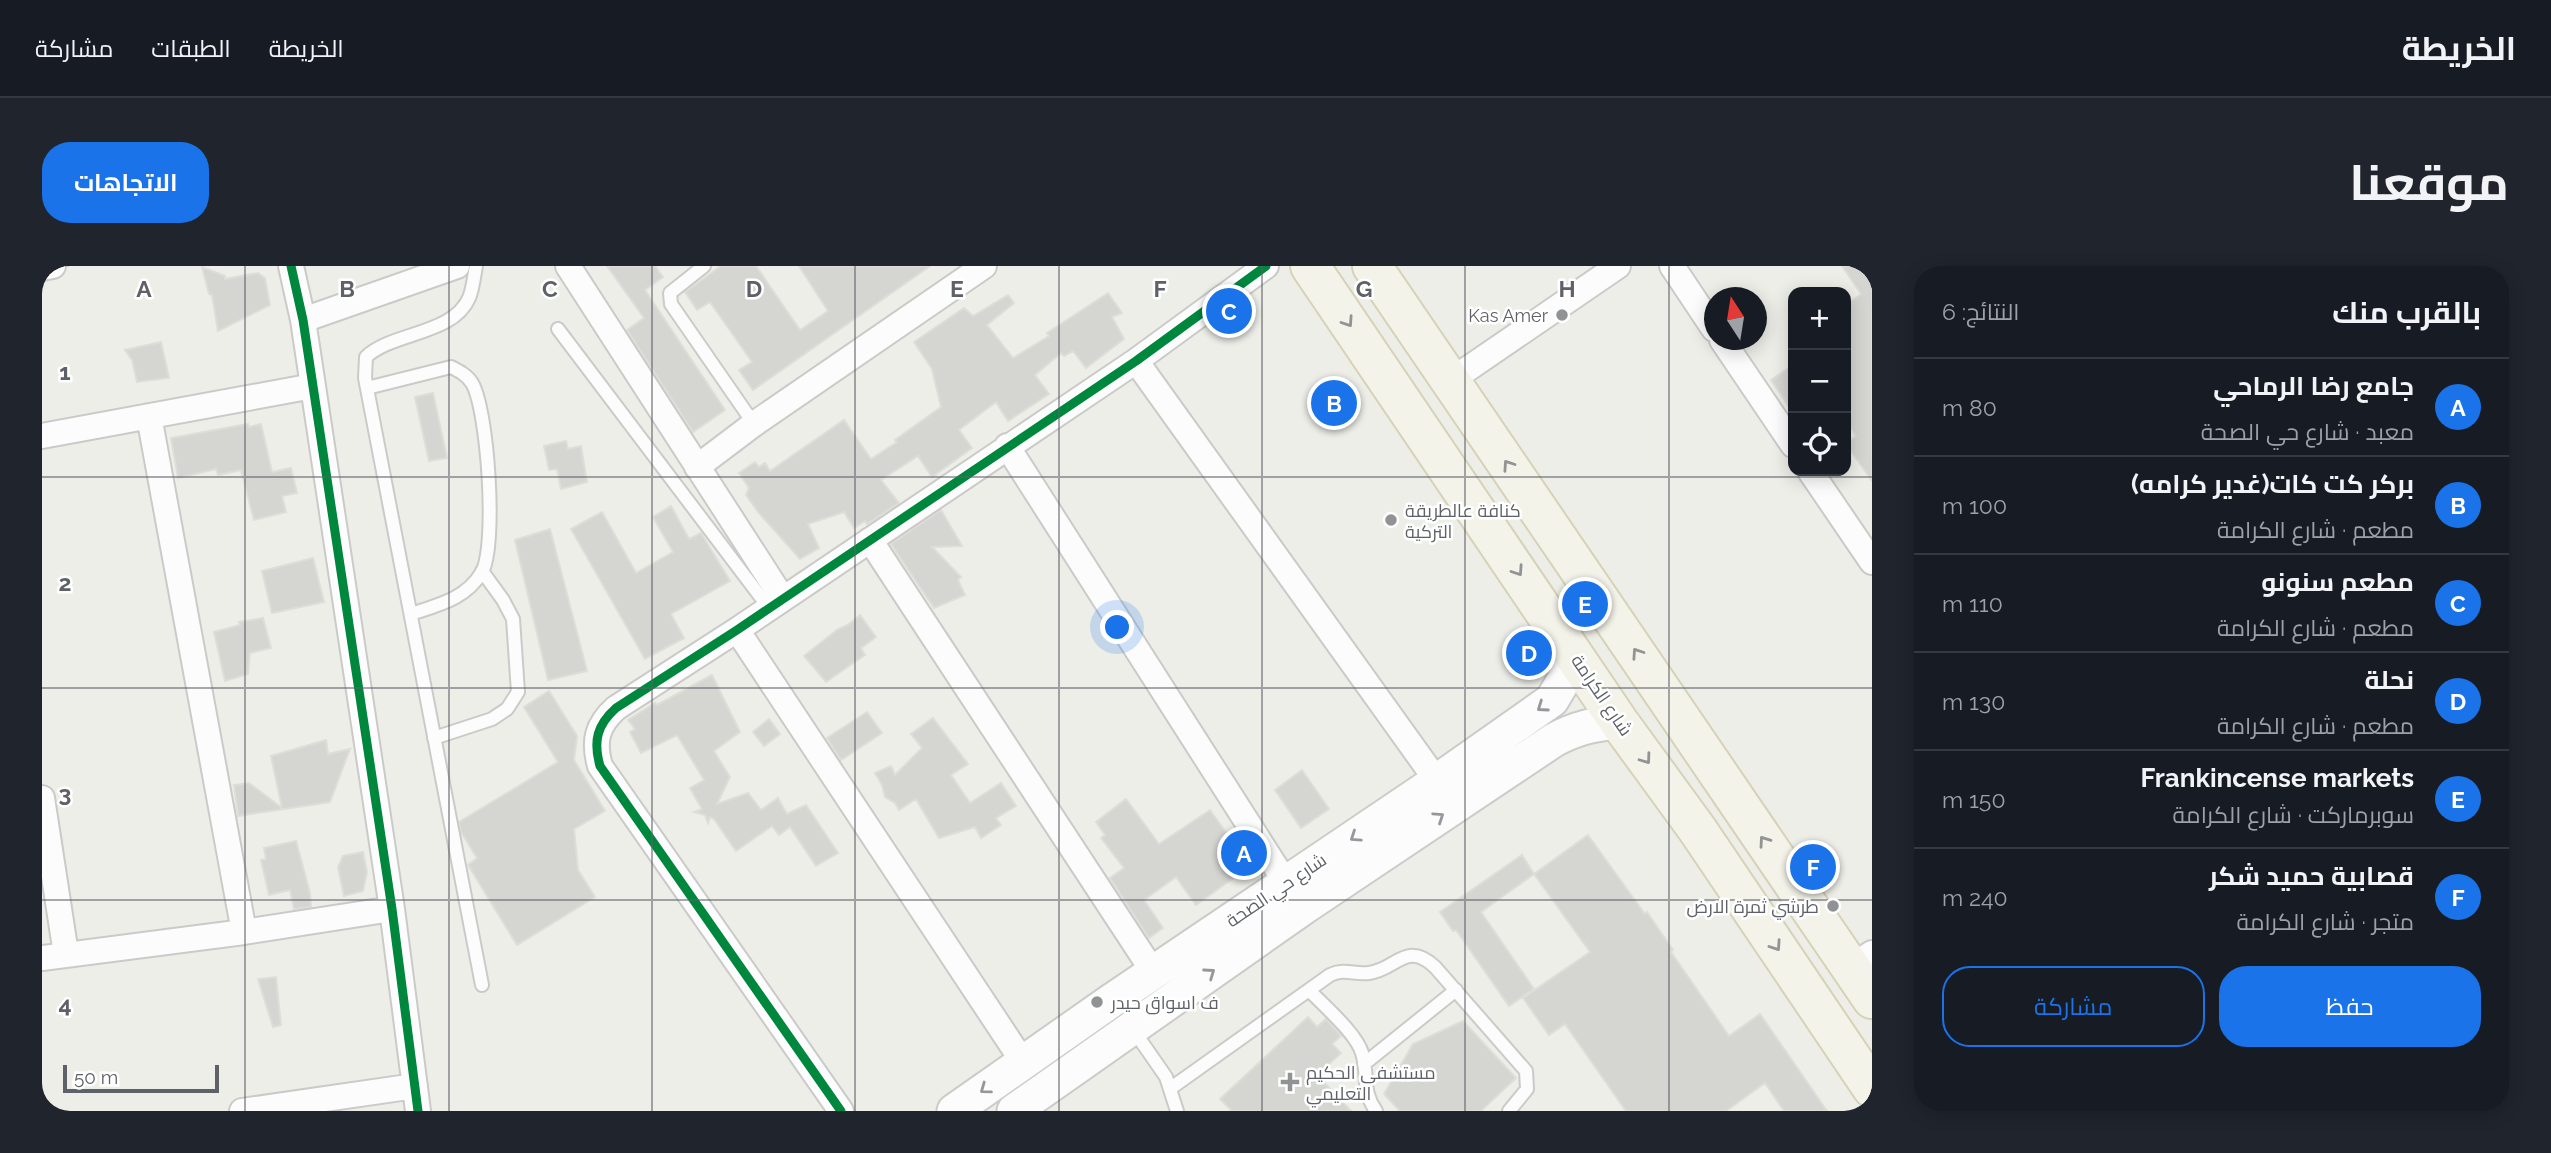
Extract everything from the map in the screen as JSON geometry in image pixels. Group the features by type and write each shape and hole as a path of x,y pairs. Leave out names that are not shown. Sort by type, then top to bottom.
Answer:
{"main road":[{"name":"شارع الكرامة","path":"1310,266 1619,722 1697,829 1872,1088"},
{"path":"1372,266 1450,381 1862,960 1872,999"},
{"name":"شارع حي الصحة","path":"954,1111 1111,1001 1437,782 1552,700 1565,678 1570,648"},
{"name":"شارع حي الصحة","path":"1014,1111 1303,908 1554,740 1574,729 1591,724 1619,722"},
{"path":"1111,1001 1109,1008 1113,1021 1118,1026 1132,1028"},
{"path":"1075,1027 1082,1024 1097,1030 1100,1045 1096,1052"}],"street":[{"path":"42,268 53,266"},
{"path":"291,266 303,320 392,909 418,1111"},
{"path":"303,320 457,266"},
{"path":"568,266 697,467 776,603"},
{"path":"697,467 754,424 984,266"},
{"path":"841,1111 600,765 596,750 597,733 604,719 616,708 737,630 1136,361 1266,266"},
{"path":"1450,381 1618,266"},
{"path":"1672,266 1704,314"},
{"path":"1729,350 1788,438"},
{"path":"1136,361 1437,782"},
{"path":"42,436 313,386"},
{"path":"149,416 244,932"},
{"path":"1007,446 1286,883"},
{"path":"1813,476 1872,562"},
{"path":"870,540 1154,972"},
{"path":"737,630 1023,1062"},
{"path":"42,798 54,956 244,932 392,909"},
{"path":"242,1111 415,1086"}],"lane":[{"path":"476,266 468,299 458,314 433,328 375,348 366,357 367,388 482,985"},
{"path":"704,266 670,293 671,304 754,424"},
{"path":"558,329 776,603"},
{"path":"367,388 451,367 471,381 488,446 488,553 482,571 466,591 450,601 411,614"},
{"path":"434,738 492,719 507,709 518,692 513,620 503,600 482,571"},
{"path":"1171,1088 1336,972 1377,972 1403,956 1412,956 1429,961 1526,1071 1527,1089 1509,1111"},
{"path":"1309,990 1359,1044 1365,1085 1376,1111"},
{"path":"1364,1064 1456,990"},
{"path":"1132,1028 1161,1067 1171,1088 1177,1111"}],"building":[{"path":"607,266 655,266 663,277 645,290 725,410 693,432 627,330 644,318"},
{"path":"721,266 756,266 800,330 828,311 799,266 930,266 753,390 739,370 752,362 710,302 697,310 685,292"},
{"path":"1842,266 1872,266 1872,481 1851,451 1851,440 1856,436 1851,428 1851,301 1861,294"},
{"path":"202,267 225,276 225,279 258,273 265,278 270,305 218,331 212,295 209,294"},
{"path":"1108,293 1122,313 1112,317 1124,339 1086,368 1073,351 1064,356 1061,353 1035,375 1049,394 1008,421 996,402 959,430 972,448 932,477 918,456 881,480 899,503 867,524 865,521 854,528 844,512 808,524 819,548 800,559 746,495 749,488 739,473 755,462 759,467 765,463 770,471 844,420 871,459 941,407 932,369 914,342 964,308 973,316 1008,295 1014,303 987,325 1013,358 1049,336 1047,333"},
{"path":"161,342 169,378 137,382 132,360 125,350"},
{"path":"1788,368 1788,406 1771,380"},
{"path":"433,393 447,458 429,461 415,397"},
{"path":"248,424 249,427 261,424 272,472 291,468 297,493 282,496 286,512 254,520 241,470 218,475 216,469 178,478 171,438"},
{"path":"566,441 568,449 581,446 587,482 561,489 557,469 549,470 544,446"},
{"path":"671,506 689,539 701,533 730,581 671,614 684,638 645,659 571,529 602,512 636,573 673,552 653,517"},
{"path":"941,510 962,546 932,547 961,577 958,580 965,595 934,608 891,544"},
{"path":"550,529 587,671 548,680 515,540"},
{"path":"313,558 324,602 272,613 262,571"},
{"path":"860,615 876,637 861,648 865,655 826,682 804,656"},
{"path":"263,618 271,648 250,653 248,674 225,681 214,632 240,625 239,622"},
{"path":"712,675 740,732 714,751 730,777 717,804 748,793 761,810 778,798 787,814 806,805 838,853 816,866 790,827 779,835 772,826 736,851 714,819 710,817 708,823 705,815 694,812 702,809 690,788 704,780 677,735 641,753 630,732 635,729 628,720 655,703 657,705"},
{"path":"549,691 577,736 574,760 605,811 574,829 578,870 595,897 517,945 468,865 477,858 461,832 459,822 558,762 524,707"},
{"path":"867,712 882,733 841,760 827,738"},
{"path":"933,718 968,764 951,775 970,803 1001,783 1016,806 996,818 1001,825 981,838 975,827 939,838 916,799 899,810 895,803 885,797 875,773 891,766 895,775 922,748 911,734"},
{"path":"769,719 780,734 764,746 753,732"},
{"path":"326,740 328,754 350,749 330,802 238,816 234,785 249,783 282,808 271,756"},
{"path":"1302,770 1329,809 1301,828 1275,790"},
{"path":"1126,799 1159,844 1210,810 1250,866 1196,905 1176,877 1144,900 1163,928 1149,938 1110,878 1124,868 1101,838 1105,835 1096,822"},
{"path":"1588,835 1645,914 1647,912 1729,1036 1760,1014 1827,1111 1784,1111 1765,1083 1726,1111 1626,1111 1565,1024 1549,1035 1523,998 1590,952 1534,874"},
{"path":"296,841 310,893 311,907 294,909 290,890 269,895 261,860 266,859 264,848"},
{"path":"363,852 367,872 363,891 344,896 338,867 343,856"},
{"path":"1522,855 1534,874 1481,912 1534,989 1509,1006 1456,930 1453,931 1440,912"},
{"path":"276,977 281,1025 273,1027 258,979"},
{"path":"1308,1017 1317,1027 1326,1019 1341,1036 1332,1044 1341,1053 1317,1075 1351,1111 1232,1111 1220,1099"},
{"path":"1463,1021 1516,1078 1481,1111 1400,1111 1384,1094 1413,1044"}],"cycle path":[{"path":"291,266 303,320 392,909 418,1111"},
{"path":"841,1111 600,766 597,741 604,721 616,708 737,630 1136,361 1266,266"}],"place":[{"name":"مطعم سنونو","path":"1229,311"},
{"name":"Kas Amer","path":"1562,315"},
{"name":"بركر كت كات(غدير كرامه)","path":"1334,403"},
{"name":"كنافة عالطريقة التركية","path":"1391,520"},
{"name":"Frankincense markets","path":"1585,604"},
{"name":"نحلة","path":"1529,653"},
{"name":"جامع رضا الرماحي","path":"1244,853"},
{"name":"قصابية حميد شكر","path":"1813,867"},
{"name":"طرشي ثمرة الارض","path":"1833,906"},
{"name":"ف اسواق حيدر","path":"1097,1002"},
{"name":"مستشفى الحكيم التعليمي","path":"1290,1082"}]}
